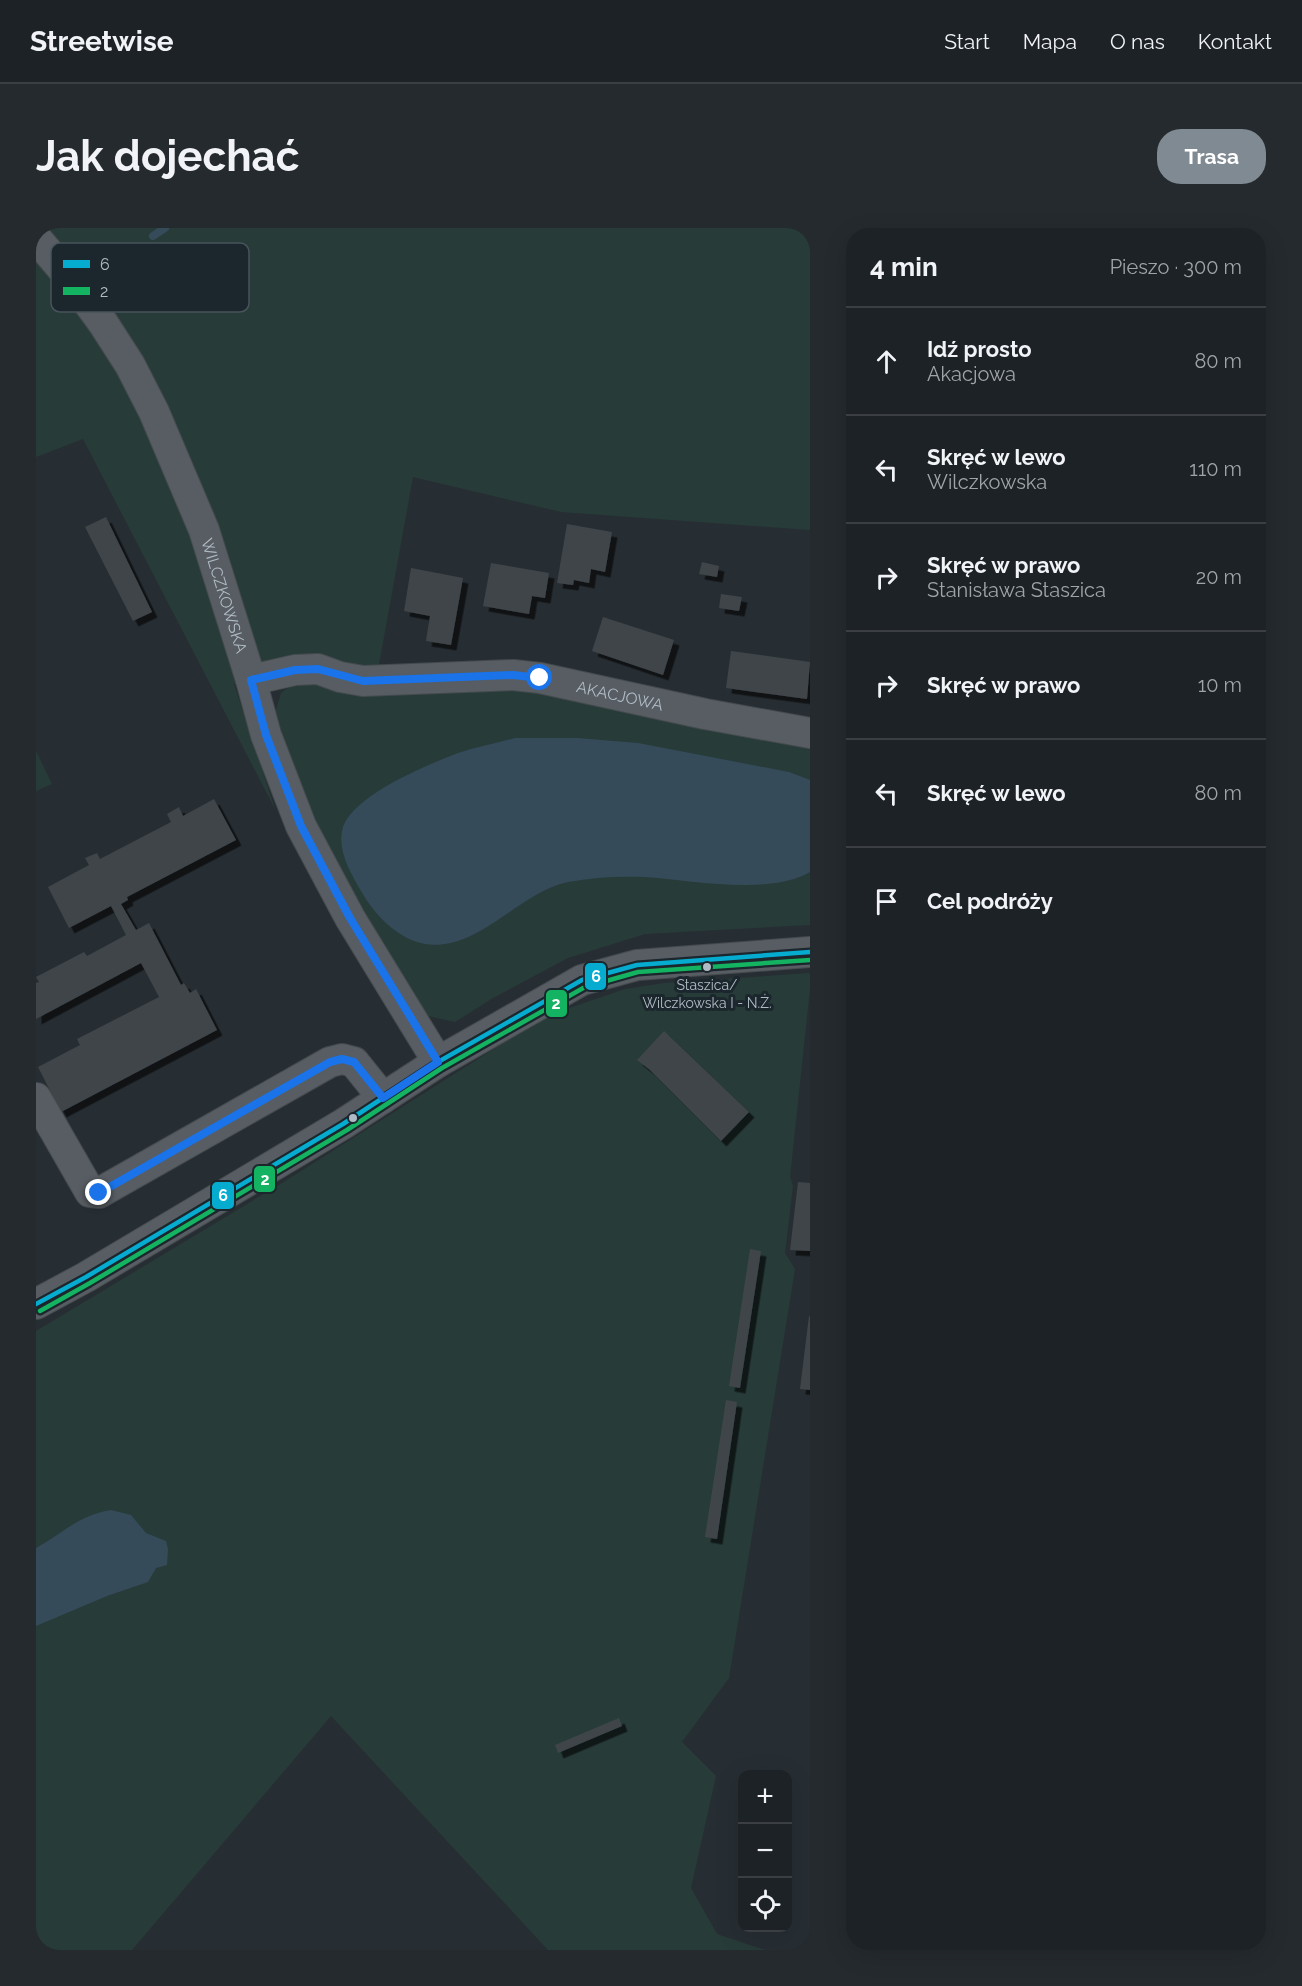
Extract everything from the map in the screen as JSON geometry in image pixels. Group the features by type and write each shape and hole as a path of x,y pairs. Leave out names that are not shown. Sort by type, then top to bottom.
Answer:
{"street":[{"name":"WILCZKOWSKA","path":"36,238 51,256"},
{"name":"WILCZKOWSKA","path":"96,312 130,365 154,412 204,530 266,735 301,826 350,918 438,1062"},
{"name":"AKACJOWA","path":"251,680 295,670 318,669 363,681 513,675 540,678 705,714 810,733"},
{"path":"36,1304 86,1277 383,1098 438,1062 582,980 637,965 810,952"},
{"path":"36,1098 90,1192 99,1193 330,1062 342,1059 354,1062 383,1098"}],"green space":[{"path":"36,228 810,228 810,530 561,512 413,477 378,670 263,663 234,684 275,809 83,439 36,457"},
{"path":"297,681 512,687 810,745 810,925 645,934 568,958 493,998 455,1022 428,1016 360,911 313,820 275,713 281,693"},
{"path":"36,751 52,784 36,791"},
{"path":"810,973 790,1177 793,1186 785,1253 795,1269 729,1678 682,1742 716,1776 691,1888 717,1934 765,1950 548,1950 331,1716 132,1950 36,1950 36,1331 282,1183 546,1016 625,989 664,983"}],"water":[{"path":"515,738 577,738 638,743 789,772 810,780 810,872 793,879 752,885 634,877 578,880 550,888 532,897 481,931 463,939 444,944 425,944 405,937 380,917 361,891 350,870 341,839 347,818 373,795 409,774 458,753"},
{"path":"111,1510 131,1515 146,1533 166,1541 167,1565 156,1568 148,1582 107,1596 36,1626 36,1548 80,1520"}],"building":[{"path":"106,517 152,612 133,621 85,527"},
{"path":"567,524 612,532 605,572 591,569 589,583 574,580 573,585 557,583"},
{"path":"702,562 719,566 717,577 699,574"},
{"path":"491,563 549,573 545,598 532,596 529,614 483,606"},
{"path":"411,568 463,578 451,645 426,641 430,616 404,611"},
{"path":"721,594 742,597 739,611 719,608"},
{"path":"603,617 674,640 663,675 592,651"},
{"path":"731,651 810,662 807,699 726,688"},
{"path":"214,799 236,840 127,897 128,900 121,904 136,930 149,923 181,985 184,983 190,993 196,989 217,1030 61,1112 38,1067 80,1045 77,1039 159,997 141,963 36,1019 36,983 39,982 36,977 84,952 87,956 126,935 111,906 69,928 48,887 89,865 85,858 97,853 100,859 171,822 167,814 179,807 183,816"},
{"path":"664,1031 749,1112 721,1141 650,1070 637,1060"},
{"path":"798,1182 810,1183 810,1251 790,1250"},
{"path":"750,1249 761,1251 740,1388 729,1386"},
{"path":"810,1316 810,1390 800,1389"},
{"path":"726,1400 737,1402 717,1539 705,1537"},
{"path":"619,1718 622,1726 558,1753 555,1745"}],"waterway":[{"path":"153,236 165,228"}],"transit line":[{"name":"6","path":"36,1304 86,1277 343,1124 438,1062 582,980 637,965 810,952"},
{"name":"2","path":"40,1311 347,1130 442,1068 585,987 638,972 810,960"}],"place":[{"name":"Staszica/ Wilczkowska I - N.Ż.","path":"707,967"}],"route":[{"path":"99,1193 330,1062 342,1059 354,1062 383,1098 438,1062 350,918 301,826 266,735 251,680 295,670 318,669 340,677 363,681 513,675 540,678"}]}
